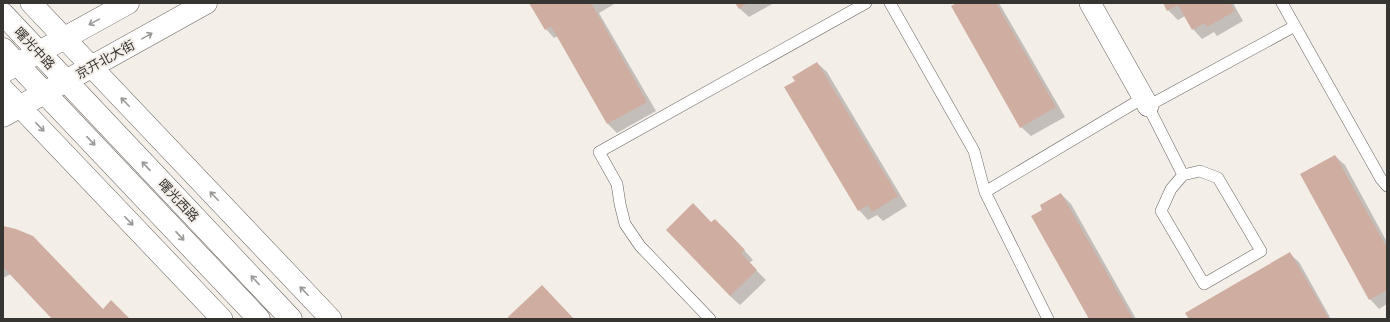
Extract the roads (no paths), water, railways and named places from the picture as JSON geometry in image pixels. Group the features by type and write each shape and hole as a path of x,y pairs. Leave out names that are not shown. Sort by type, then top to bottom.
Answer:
{"main road":[{"path":"8,62 39,52 128,3"},
{"name":"京开北大街","path":"12,111 206,3"},
{"name":"曙光中路","path":"3,14 66,81"},
{"name":"曙光中路","path":"8,62 45,93"},
{"name":"曙光西路","path":"66,81 291,319"},
{"name":"曙光西路","path":"45,93 259,319"}],"street":[{"path":"31,3 331,319"},
{"path":"1090,3 1146,102"},
{"path":"3,89 12,111 222,319"}],"lane":[{"path":"710,319 640,246 625,224 617,184 599,152 866,3"},
{"path":"890,3 974,151 985,192 1048,319"},
{"path":"1282,3 1381,179 1387,186"},
{"path":"985,192 1146,102 1295,26"},
{"path":"1146,102 1183,175"},
{"path":"1200,171 1218,178 1261,251 1204,284 1161,211 1171,189 1183,175 1200,171"}]}
